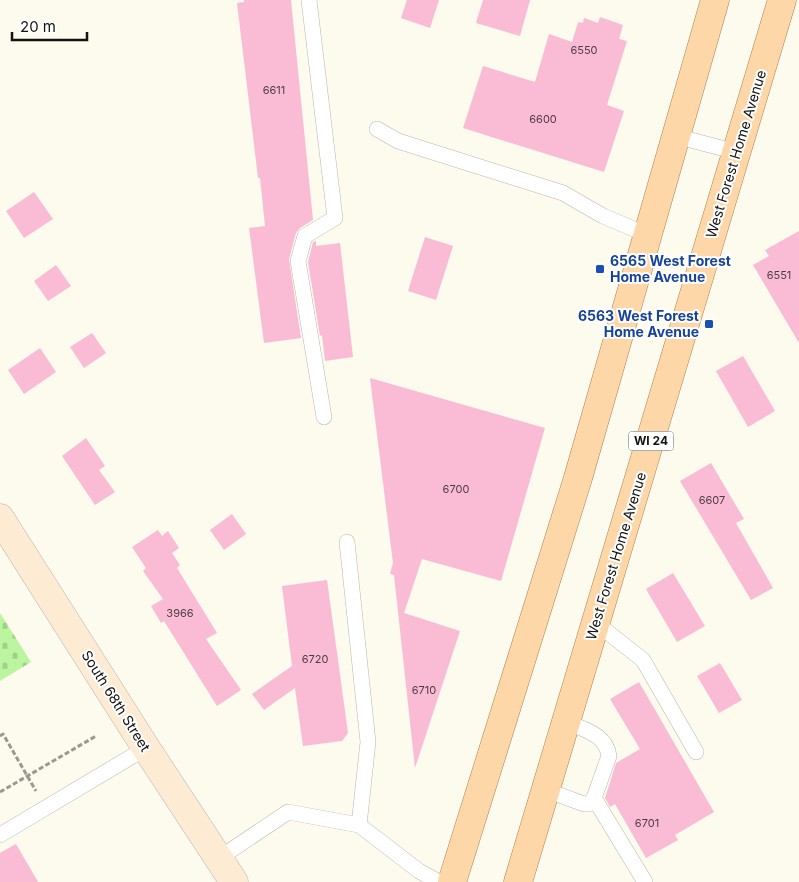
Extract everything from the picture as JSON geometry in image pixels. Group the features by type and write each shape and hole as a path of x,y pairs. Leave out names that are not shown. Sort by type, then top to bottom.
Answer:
{"main road":[{"path":"452,882 578,478 714,0"},
{"name":"West Forest Home Avenue","path":"518,882 782,0"}],"street":[{"name":"South 68th Street","path":"4,532 234,882"}],"lane":[{"path":"309,0 335,218 304,236 298,262 324,417"},
{"path":"377,129 398,141 563,194 603,216 648,235"},
{"path":"676,136 736,152"},
{"path":"347,542 368,742 359,825"},
{"path":"596,623 643,660 696,752"},
{"path":"546,790 584,804 589,804 594,798 608,756 608,749 600,737 567,722"},
{"path":"0,835 146,748"},
{"path":"594,798 645,882"},
{"path":"218,859 288,812 359,825 419,871 439,882"}],"path":[{"path":"0,736 4,734 46,808"},
{"path":"0,792 96,736"}],"green space":[{"path":"0,613 31,662 0,681"}],"building":[{"path":"244,0 291,0 313,220 300,228 296,233 289,259 301,338 264,343 249,228 265,226 237,3 244,2"},
{"path":"407,0 439,0 430,28 401,18"},
{"path":"483,0 530,0 520,36 476,23"},
{"path":"600,17 623,25 619,39 627,41 607,105 624,111 604,172 463,128 483,66 535,82 549,34 572,42 578,22 583,23 584,18 598,23"},
{"path":"34,192 53,219 24,238 6,211"},
{"path":"799,231 799,343 753,265 769,256 765,250"},
{"path":"425,237 453,246 436,300 408,291"},
{"path":"316,241 316,246 340,243 353,357 325,361 308,262 313,242"},
{"path":"56,265 71,286 48,301 34,281"},
{"path":"92,333 106,353 84,368 70,347"},
{"path":"40,348 56,372 24,394 8,370"},
{"path":"743,356 775,411 748,427 716,371"},
{"path":"370,378 545,428 501,581 422,559 404,613 460,631 415,768 394,575 390,574 393,563"},
{"path":"86,438 105,466 99,470 115,492 95,505 62,456"},
{"path":"711,463 744,519 736,523 773,588 751,600 680,481"},
{"path":"232,514 246,534 224,550 210,530"},
{"path":"158,530 162,536 168,531 179,548 172,553 180,565 177,568 217,633 206,639 241,690 217,706 164,621 161,623 151,606 163,599 143,571 146,568 132,547"},
{"path":"673,573 705,626 677,642 646,589"},
{"path":"327,580 348,733 342,741 303,746 295,688 264,710 252,694 292,666 282,586"},
{"path":"720,663 742,700 719,713 697,676"},
{"path":"639,682 714,812 675,835 678,840 646,858 615,804 610,807 605,798 616,763 640,749 610,699"},
{"path":"16,844 38,882 0,882 0,853"}],"place":[{"name":"6565 West Forest Home Avenue","path":"600,269"},
{"name":"6563 West Forest Home Avenue","path":"709,324"}]}
